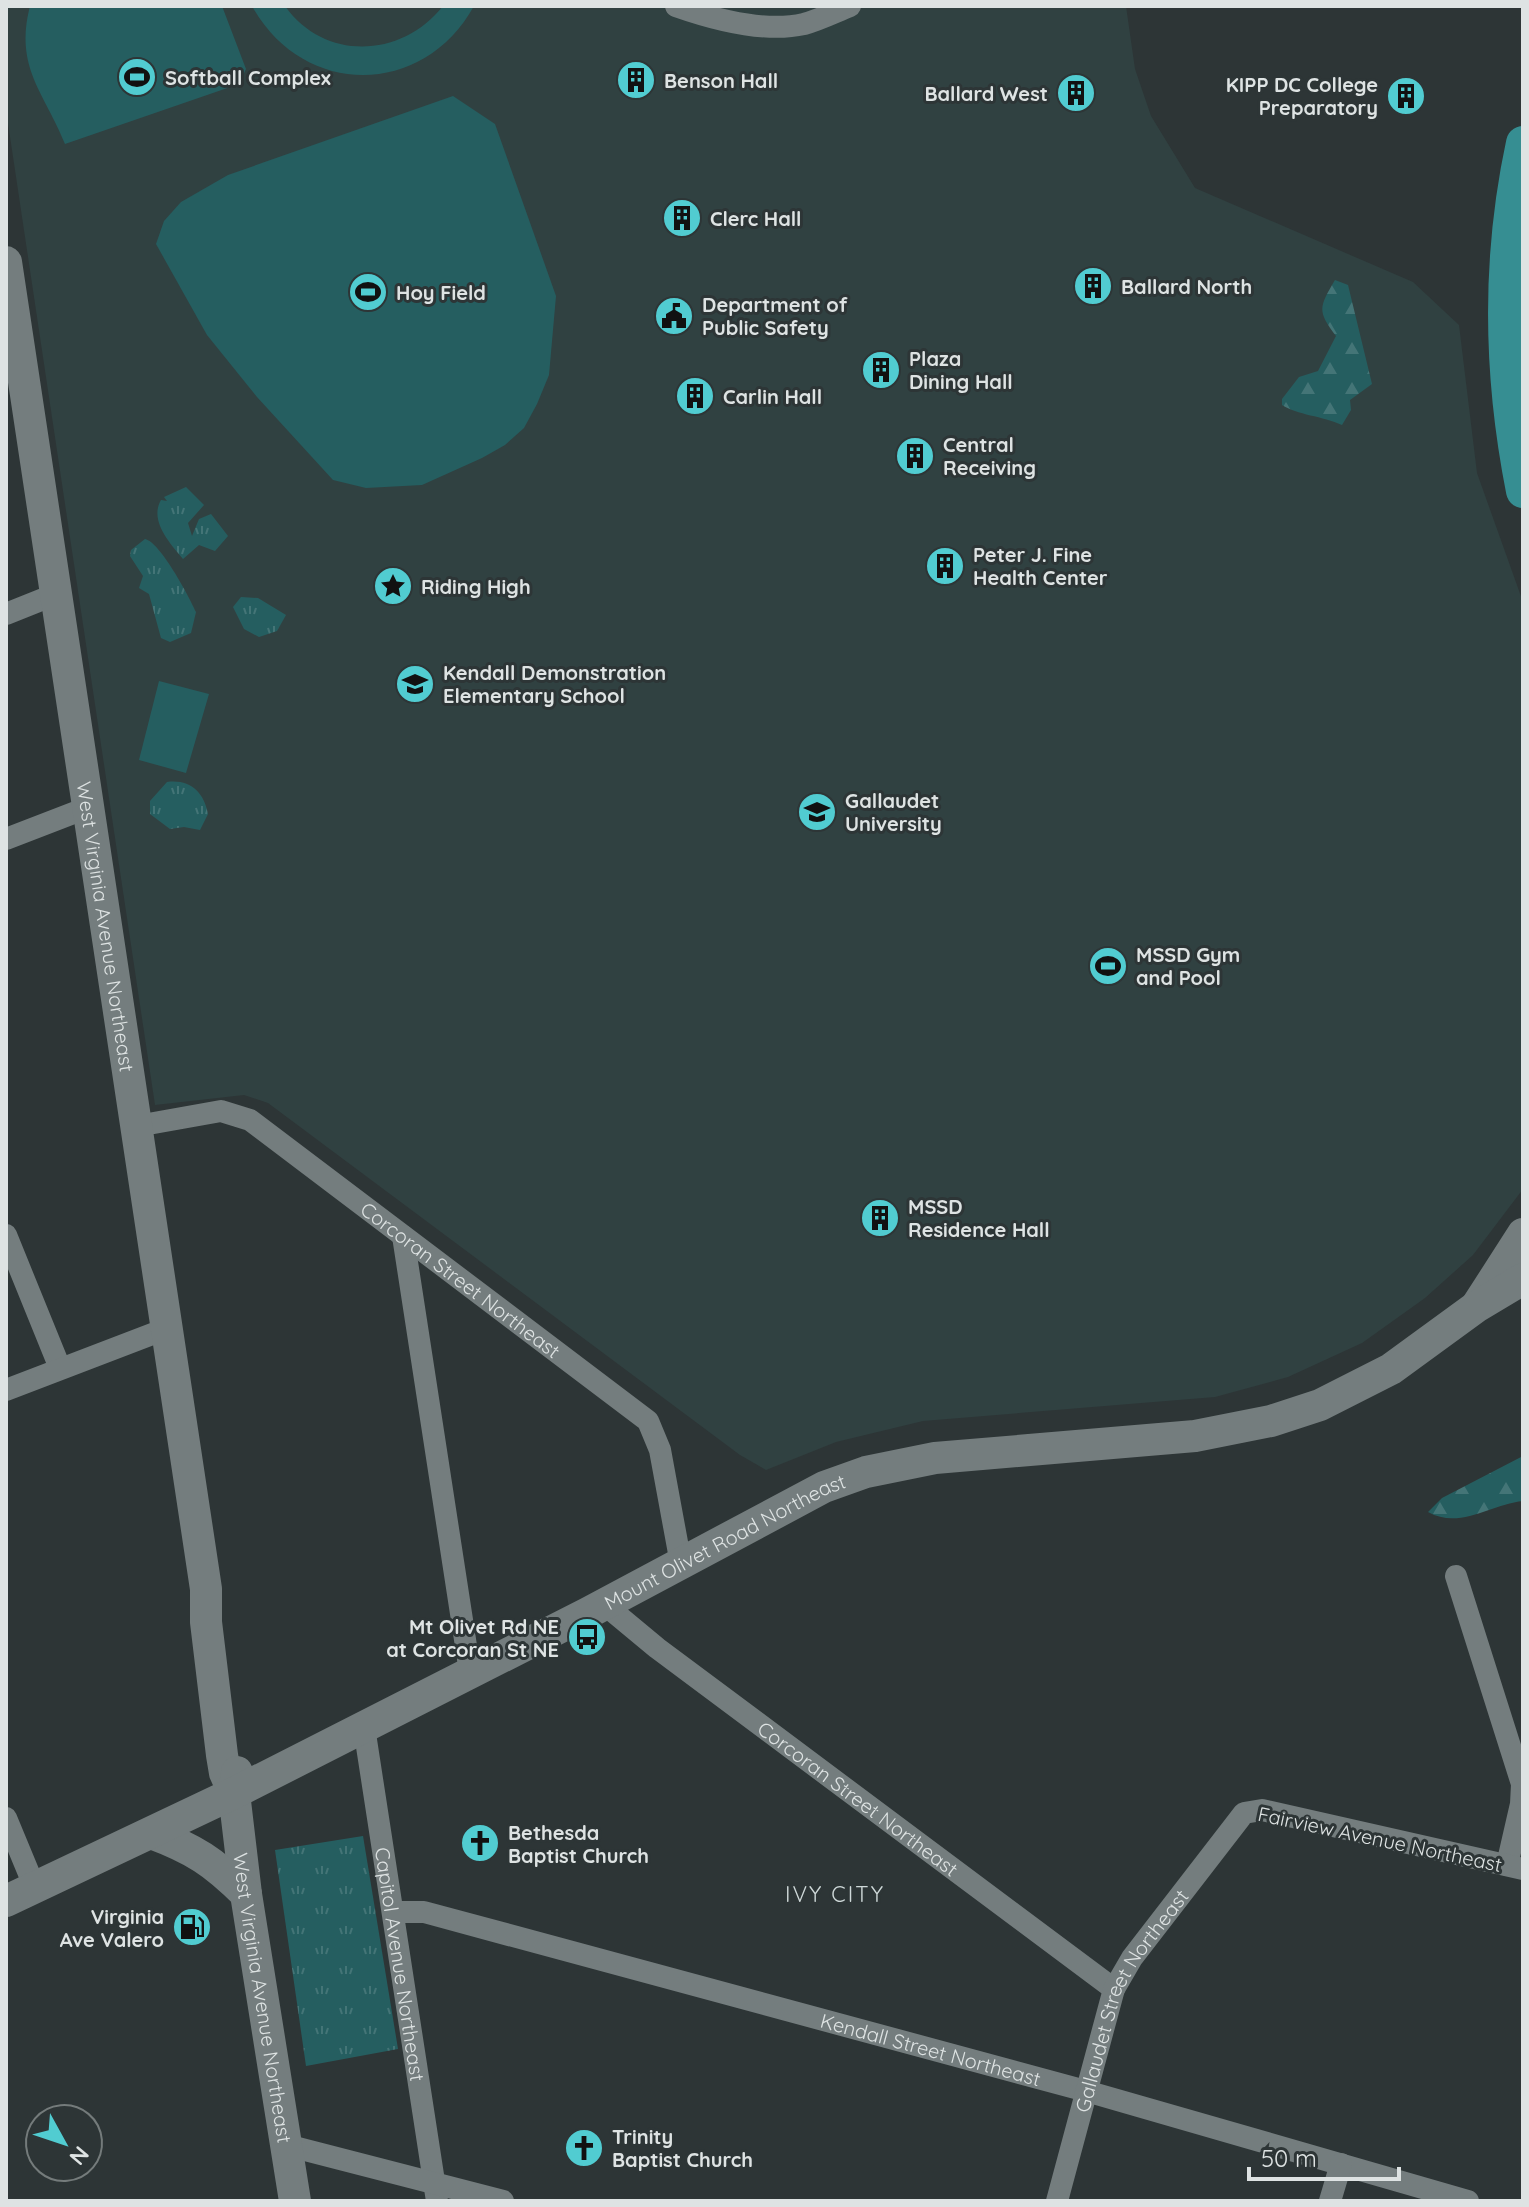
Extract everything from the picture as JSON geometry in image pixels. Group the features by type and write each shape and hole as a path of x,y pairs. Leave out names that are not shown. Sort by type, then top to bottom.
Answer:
{"main road":[{"path":"1523,143 1508,231 1504,335 1510,408 1523,491"}],"street":[{"path":"676,6 711,18 769,25 802,24 850,6"},
{"name":"West Virginia Avenue Northeast","path":"6,262 15,382 56,594 89,807 206,1589 206,1622 220,1743 225,1773 234,1793 246,1894 295,2201"},
{"path":"6,614 56,594"},
{"path":"6,839 89,807"},
{"name":"Corcoran Street Northeast","path":"137,1126 221,1111 244,1116 648,1421 660,1450 681,1564"},
{"name":"Mount Olivet Road Northeast","path":"1476,1307 1523,1234"},
{"path":"6,1235 60,1368"},
{"path":"403,1236 470,1672"},
{"name":"Mount Olivet Road Northeast","path":"6,1901 234,1793 681,1564 806,1495 866,1472 963,1454 1219,1433 1295,1414 1346,1393 1391,1369 1476,1307 1523,1279"},
{"path":"6,1390 168,1328"},
{"path":"1456,1576 1522,1784 1515,1867"},
{"name":"Corcoran Street Northeast","path":"604,1604 657,1648 1114,1989"},
{"name":"Capitol Avenue Northeast","path":"364,1727 435,2192"},
{"name":"Fairview Avenue Northeast","path":"1238,1817 1262,1810 1515,1867"},
{"name":"Gallaudet Street Northeast","path":"1057,2201 1114,1989 1132,1958 1238,1817"},
{"path":"6,1818 35,1888"},
{"path":"151,1833 184,1845 214,1862 246,1894"},
{"name":"Kendall Street Northeast","path":"393,1912 424,1912 1086,2091 1468,2201"},
{"path":"286,2145 435,2192 503,2201"},
{"path":"1330,2201 1341,2164"}],"shaded area":[{"name":"Gallaudet University","path":"6,6 1126,6 1135,69 1151,116 1195,188 1413,282 1459,325 1477,473 1523,602 1523,1189 1473,1255 1425,1298 1362,1343 1288,1377 1215,1397 923,1421 836,1442 766,1470 740,1455 268,1103 244,1095 155,1105 6,110"}],"green space":[{"name":"Softball Complex","path":"30,6 222,6 246,69 239,84 65,144 29,63 26,28"},
{"path":"252,6 285,6 302,24 321,37 342,44 364,46 386,44 407,36 443,6 474,6 452,36 425,58 395,71 363,75 331,71 301,58 274,36"},
{"name":"Hoy Field","path":"453,96 495,124 556,296 549,375 524,428 505,445 482,458 422,485 366,488 333,480 257,397 207,335 156,244 164,221 181,202 228,175"},
{"path":"1335,280 1348,285 1372,384 1350,400 1351,410 1342,425 1282,405 1282,399 1299,377 1318,371 1336,336 1322,309"},
{"path":"186,487 204,505 188,523 192,536 199,519 211,514 228,536 215,551 199,545 183,559 159,524 158,508 161,500 167,501 164,497"},
{"path":"145,539 166,559 196,612 191,633 170,642 161,638 149,594 139,588 143,576 130,556 131,550"},
{"path":"241,597 258,598 286,615 277,631 259,637 244,629 233,607"},
{"path":"159,681 209,694 186,773 139,760"},
{"path":"167,782 189,785 199,793 208,814 200,830 184,827 170,829 150,814 150,801"},
{"path":"1523,1456 1523,1501 1464,1517 1440,1517 1428,1512 1442,1498"},
{"path":"363,1836 398,2049 306,2066 275,1850"}],"place":[{"name":"Softball Complex","path":"137,77"},
{"name":"Benson Hall","path":"636,80"},
{"name":"Ballard West","path":"1076,93"},
{"name":"KIPP DC College Preparatory","path":"1406,96"},
{"name":"Clerc Hall","path":"682,218"},
{"name":"Ballard North","path":"1093,286"},
{"name":"Hoy Field","path":"368,292"},
{"name":"Department of Public Safety","path":"674,316"},
{"name":"Plaza Dining Hall","path":"881,370"},
{"name":"Carlin Hall","path":"695,396"},
{"name":"Central Receiving","path":"915,456"},
{"name":"Peter J. Fine Health Center","path":"945,566"},
{"name":"Riding High","path":"393,586"},
{"name":"Kendall Demonstration Elementary School","path":"415,684"},
{"name":"Gallaudet University","path":"817,812"},
{"name":"MSSD Gym and Pool","path":"1108,966"},
{"name":"MSSD Residence Hall","path":"880,1218"},
{"name":"Mt Olivet Rd NE at Corcoran St NE","path":"587,1637"},
{"name":"Bethesda Baptist Church","path":"480,1843"},
{"name":"Virginia Ave Valero","path":"192,1927"},
{"name":"Trinity Baptist Church","path":"584,2148"}],"district":[{"name":"IVY CITY","path":"835,1894"}]}
